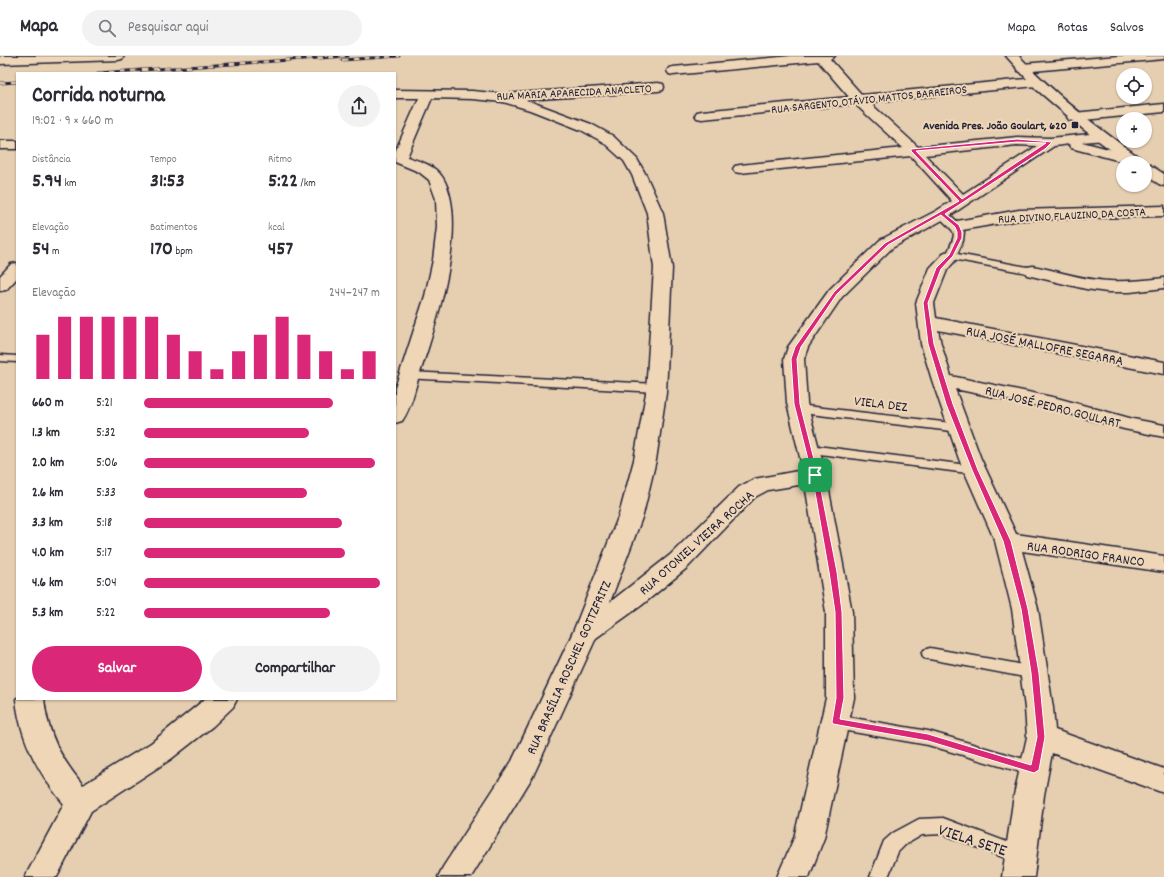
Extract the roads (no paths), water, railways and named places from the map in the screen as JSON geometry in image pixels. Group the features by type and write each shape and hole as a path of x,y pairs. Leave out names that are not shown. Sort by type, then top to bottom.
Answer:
{"street":[{"path":"0,60 38,57 118,56"},
{"path":"673,71 825,56 859,100 913,150 961,201"},
{"path":"1012,56 1036,82 1074,117 1100,137 1130,156"},
{"path":"1022,68 1161,56"},
{"name":"RUA SARGENTO OTÁVIO MATTOS BARREIROS","path":"702,115 1036,82"},
{"name":"RUA MARIA APARECIDA ANACLETO","path":"396,94 472,95 504,98 658,87"},
{"path":"396,414 429,310 444,250 446,213 444,197 436,179 425,170 397,159 427,94"},
{"name":"RUA BRASÍLIA ROSCHEL GOTTZFRITZ","path":"454,877 523,768 586,632 631,515 646,460 657,388 663,268 655,213 639,175 630,160 608,139 564,118 535,107 504,98"},
{"path":"1074,117 1164,108"},
{"path":"793,877 809,838 836,722 840,698 839,612 815,475 798,409 794,359 798,347 836,293 886,244 950,220 961,201 1052,142 1100,137"},
{"path":"740,169 913,150 1017,141 1052,142 1094,150 1116,157"},
{"path":"0,146 16,145"},
{"name":"RUA DIVINO FLAUZINO DA COSTA","path":"950,220 1019,215 1164,211"},
{"path":"951,256 939,268 925,303 931,344 942,380 975,470 1007,541 1024,609 1035,673 1041,737 1028,795 1020,866"},
{"path":"0,286 16,269"},
{"path":"1033,271 1117,287 1164,283"},
{"name":"RUA JOSÉ MALLOFRE SEGARRA","path":"927,322 1164,368"},
{"name":"RUA JOSÉ PEDRO GOULART","path":"942,380 1057,404 1131,425 1164,431"},
{"name":"RUA OTONIEL VIEIRA ROCHA","path":"586,632 633,599 679,561 747,492 762,484 815,475"},
{"name":"RUA RODRIGO FRANCO","path":"1007,541 1164,564"},
{"path":"30,700 31,713 41,746 57,775 80,802"},
{"path":"41,877 80,802 161,751 203,718 222,700"},
{"path":"1041,737 1164,781"}],"lane":[{"path":"950,220 960,232 960,238 951,256 1033,271"},
{"path":"0,358 16,359"},
{"path":"409,376 657,388"},
{"name":"VIELA DEZ","path":"798,409 960,428"},
{"path":"809,450 975,470"},
{"path":"930,654 1035,673"},
{"path":"836,722 928,738 1034,770"},
{"name":"VIELA SETE","path":"879,877 892,846 899,839 918,827 943,826 1020,866"}],"railway":[{"path":"113,72 348,56"},
{"path":"342,60 399,56"},
{"path":"0,83 16,82"}],"place":[{"name":"Avenida Pres. João Goulart, 620","path":"1075,125"}]}
